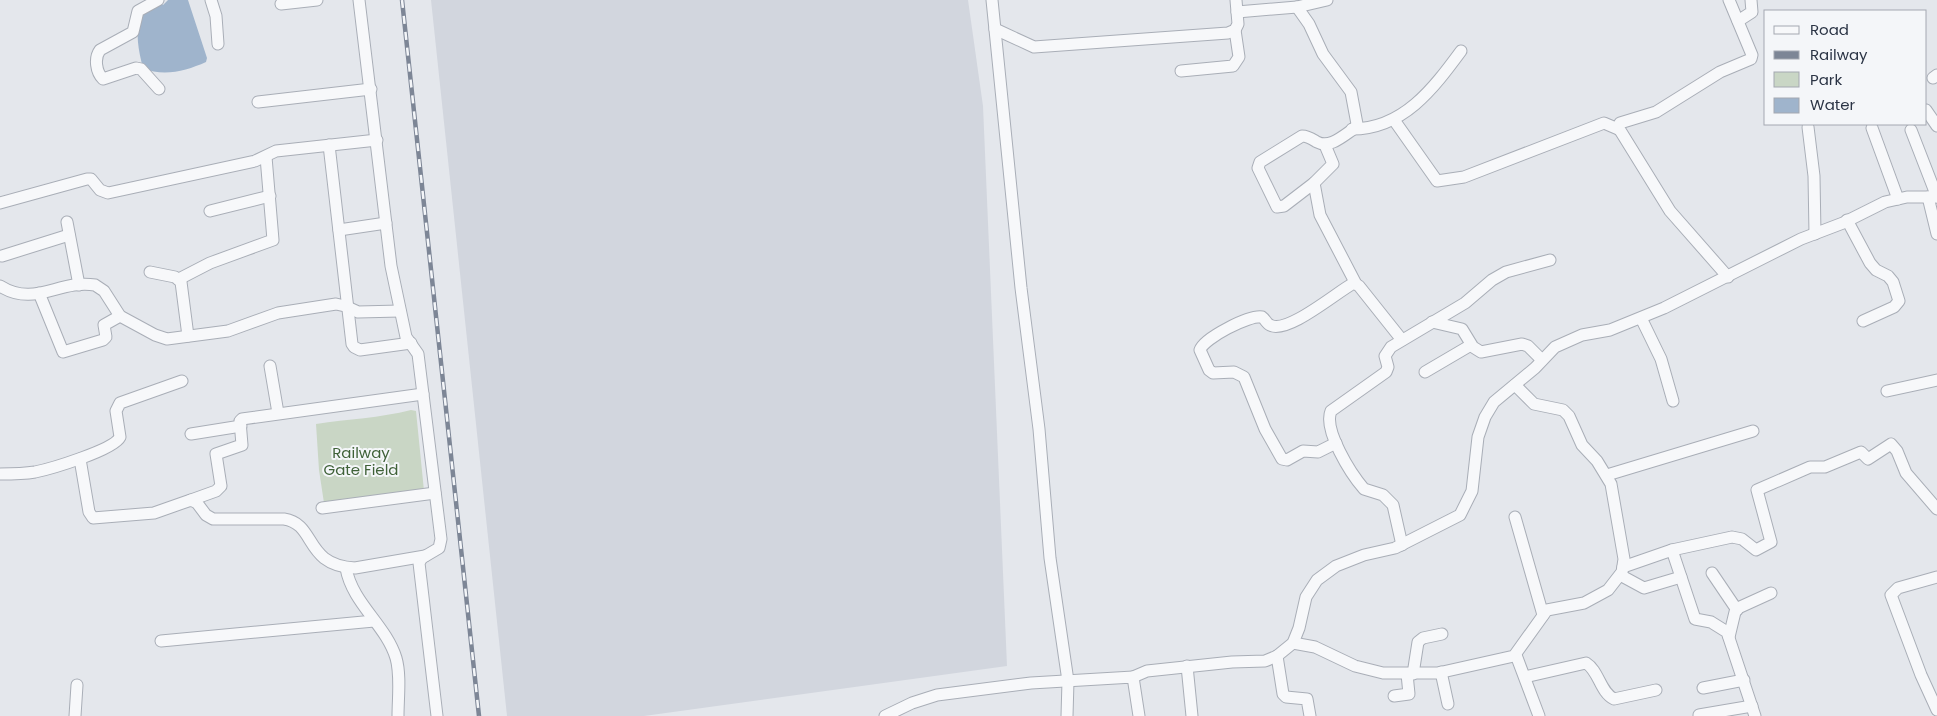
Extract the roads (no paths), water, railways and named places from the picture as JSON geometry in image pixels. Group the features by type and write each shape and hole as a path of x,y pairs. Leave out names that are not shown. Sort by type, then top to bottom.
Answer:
{"street":[{"path":"158,0 138,11 133,32 100,50 96,60 100,76 103,79 136,68 141,70 159,89"},
{"path":"211,0 216,16 218,44"},
{"path":"281,4 317,0"},
{"path":"359,0 391,266 406,337 418,354 441,544 439,548 419,562 437,716"},
{"path":"992,0 1020,288 1039,429 1050,558 1068,681 1067,716"},
{"path":"1181,72 1233,66 1239,57 1235,30 1238,24 1236,0"},
{"path":"1237,12 1297,7 1327,0"},
{"path":"1618,129 1620,124 1656,112 1720,72 1751,59 1752,54 1729,0"},
{"path":"1738,22 1752,12 1751,0"},
{"path":"1297,7 1309,24 1323,54 1351,92 1357,118 1357,124 1352,129 1325,145"},
{"path":"995,29 1034,47 1228,33 1235,30"},
{"path":"1352,129 1371,128 1394,120 1430,92 1461,52"},
{"path":"258,102 371,89"},
{"path":"1927,111 1937,126"},
{"path":"1394,120 1437,181 1464,177 1604,123 1618,129 1670,212 1728,277"},
{"path":"1808,127 1814,176 1815,234"},
{"path":"1872,128 1898,199"},
{"path":"1911,130 1934,197 1937,234"},
{"path":"1304,136 1325,145 1334,164 1314,183 1284,206 1277,207 1260,172 1260,162 1304,136"},
{"path":"0,204 91,179 100,190 108,193 256,161 276,151 377,140"},
{"path":"329,145 352,344 356,349 411,343"},
{"path":"150,272 179,279 205,265 273,240 266,157"},
{"path":"1314,183 1320,215 1356,284 1402,340"},
{"path":"210,211 270,196"},
{"path":"885,716 912,703 937,695 1068,681 1133,677 1147,671 1187,666 1265,661 1277,656 1293,643 1299,628 1306,597 1317,580 1336,566 1402,545 1460,515 1472,491 1478,437 1485,417 1494,402 1555,347 1641,318 1867,209 1898,199 1934,197"},
{"path":"1847,220 1870,263 1876,270 1888,276 1893,282 1899,300 1894,307 1863,321"},
{"path":"67,222 79,286"},
{"path":"339,230 386,223"},
{"path":"2,256 69,235"},
{"path":"1402,545 1392,505 1383,495 1364,489 1336,443 1329,428 1331,411 1386,372 1388,367 1386,352 1402,340 1465,303 1492,280 1506,272 1550,260"},
{"path":"179,279 182,286 188,336"},
{"path":"0,286 19,296 89,284 100,287 120,316 161,338 228,331 278,313 336,304 358,312 400,311"},
{"path":"1336,443 1318,452 1303,451 1287,460 1282,459 1265,429 1244,376 1234,372 1213,373 1209,370 1200,348 1204,342 1256,316 1262,316 1270,325 1274,326 1298,320 1346,287 1356,284"},
{"path":"39,293 63,352 103,340 106,338 104,325 120,316"},
{"path":"1641,318 1661,359 1673,401"},
{"path":"1432,322 1462,329 1471,345 1476,349 1485,352 1522,344 1528,346 1542,360"},
{"path":"1425,372 1471,345"},
{"path":"270,366 278,413"},
{"path":"0,474 34,472 80,459 119,441 120,433 116,412 120,403 182,380"},
{"path":"1887,391 1937,380"},
{"path":"1515,385 1534,404 1563,410 1569,416 1584,449 1607,475 1611,484 1621,571 1644,588 1681,577"},
{"path":"80,459 89,512 93,518 154,513 216,491 221,486 216,454 242,445 240,421 246,417 423,394"},
{"path":"191,434 241,426"},
{"path":"1607,475 1753,431"},
{"path":"1293,643 1323,650 1371,672 1410,674 1441,672 1508,659 1516,654 1547,610 1556,607 1584,604 1608,590 1621,571 1672,550 1732,538 1742,539 1756,550 1772,542 1757,490 1810,467 1825,467 1861,452 1868,459 1891,444 1897,450 1906,473 1937,509"},
{"path":"322,508 435,493"},
{"path":"191,500 197,503 206,515 213,519 284,519 295,522 303,529 320,557 346,568 425,556"},
{"path":"1515,517 1543,615"},
{"path":"1672,550 1695,619 1712,622 1725,630 1729,637 1753,711 1699,715"},
{"path":"346,568 349,584 396,658 398,716"},
{"path":"1712,573 1737,610"},
{"path":"1937,577 1898,588 1891,595 1921,675 1937,710"},
{"path":"1729,637 1737,610 1771,593"},
{"path":"161,640 374,621"},
{"path":"1394,696 1408,694 1410,674 1418,642 1423,638 1442,634"},
{"path":"1516,654 1539,716"},
{"path":"1277,656 1283,694 1286,697 1307,699 1310,716"},
{"path":"1525,677 1586,663 1592,667 1609,696 1614,699 1656,690"},
{"path":"1187,666 1192,716"},
{"path":"1441,672 1448,704"},
{"path":"1133,677 1139,716"},
{"path":"1703,688 1744,680"},
{"path":"75,716 77,686"}],"water":[{"path":"168,0 188,0 207,58 206,62 175,72 151,71 143,68 140,55 138,36 139,16 161,3 163,5"}],"railway":[{"path":"402,0 479,716"}],"park label":[{"name":"Railway Gate Field","path":"361,460"}]}
